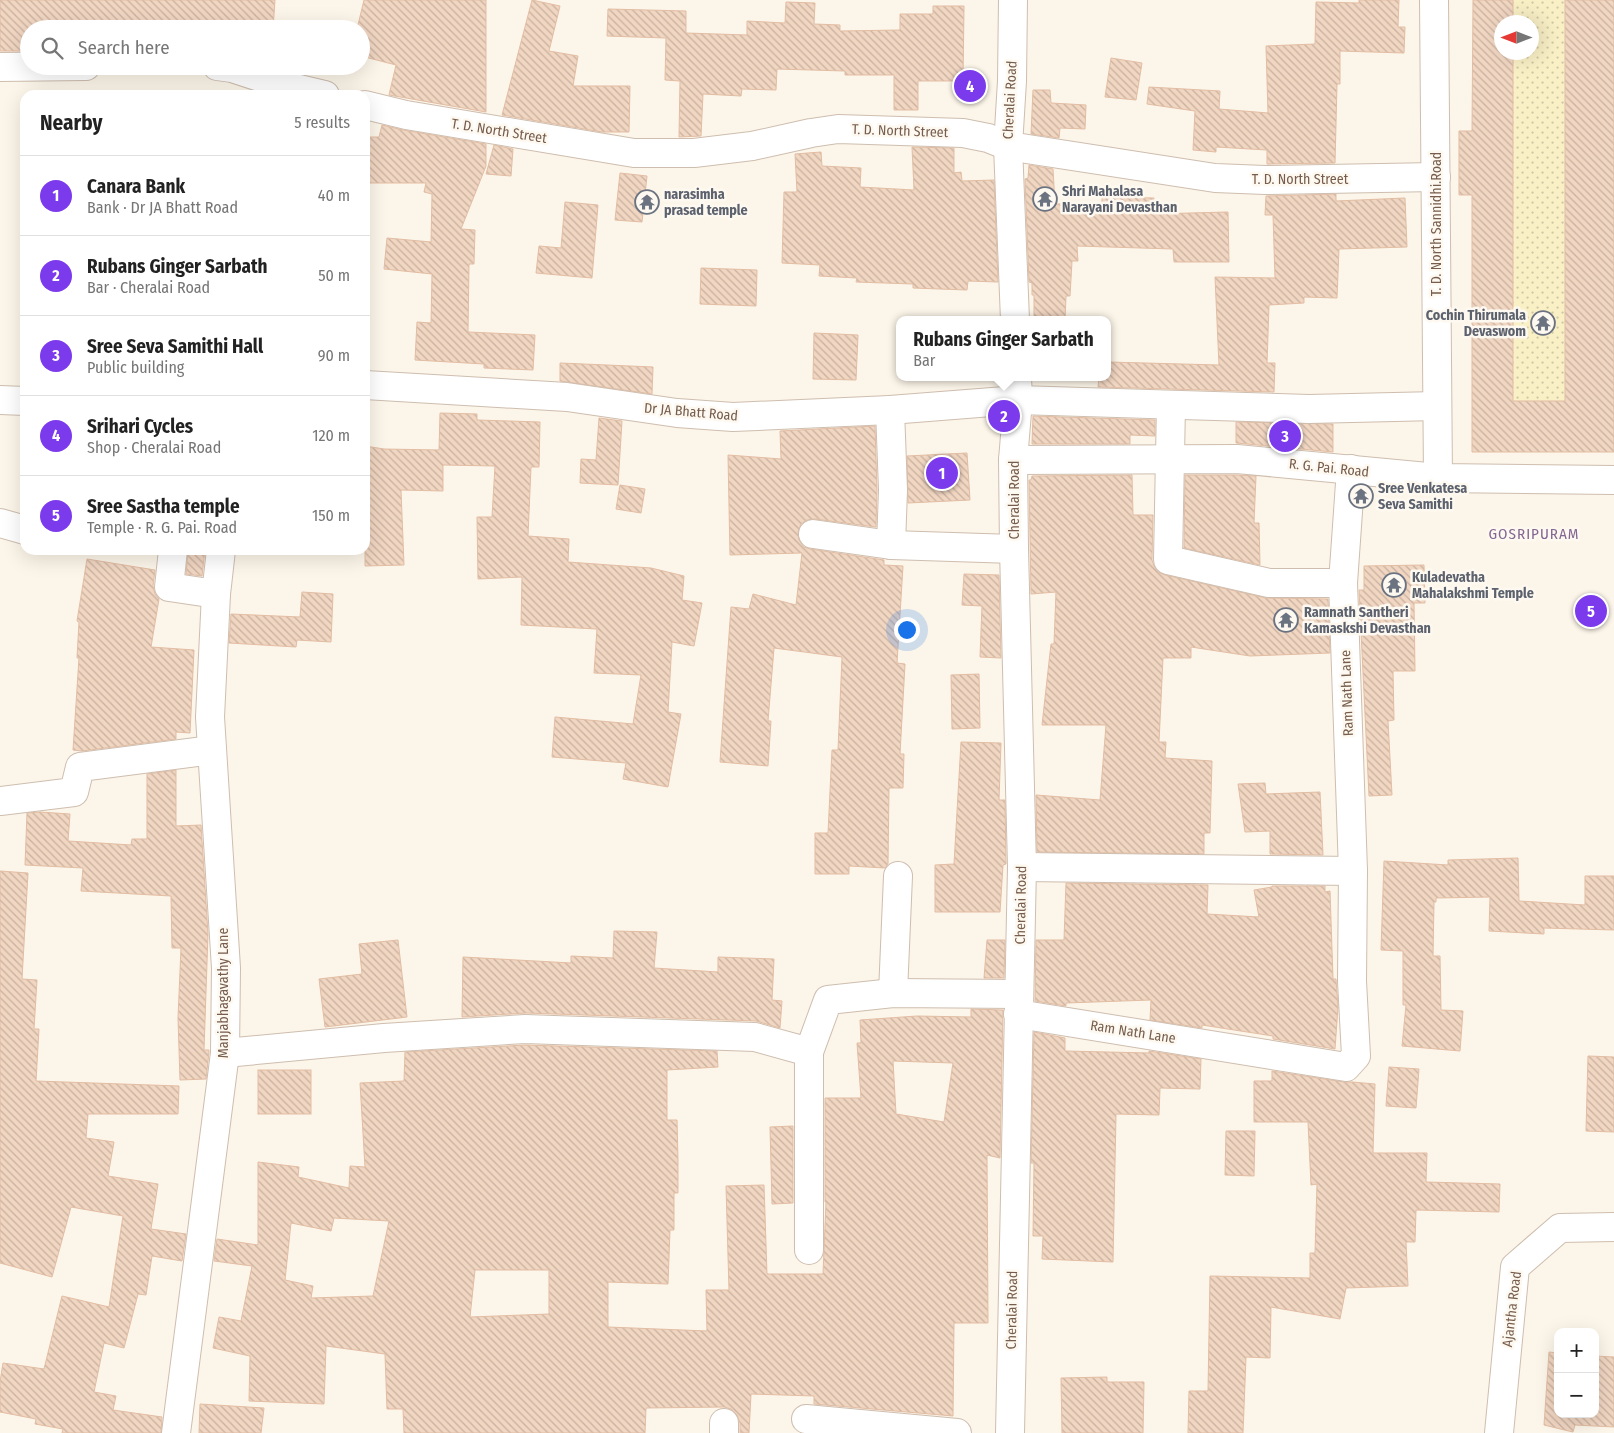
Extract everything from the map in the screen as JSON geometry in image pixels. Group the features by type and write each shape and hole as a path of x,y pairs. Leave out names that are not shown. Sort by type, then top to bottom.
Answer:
{"street":[{"name":"Cheralai Road","path":"1012,0 1012,81 1008,146 1015,316"},
{"name":"T. D. North Sannidhi.Road","path":"1434,0 1438,478"},
{"path":"0,67 20,67"},
{"path":"249,75 286,90"},
{"name":"T. D. North Street","path":"370,106 416,117 634,153 694,153 752,146 838,129 963,133 988,138 1008,146 1215,178 1265,180 1436,177"},
{"name":"Dr JA Bhatt Road","path":"370,385 567,397 706,416 733,417 890,410 1017,389 1171,405 1310,409 1437,406"},
{"name":"Cheralai Road","path":"1010,1433 1022,867 1014,549 1014,460 1017,389"},
{"path":"0,400 20,401"},
{"path":"1171,405 1168,560 1269,583 1343,583"},
{"path":"890,410 893,490 891,545"},
{"name":"R. G. Pai. Road","path":"1014,460 1238,460 1438,478 1614,480"},
{"name":"Ram Nath Lane","path":"1019,1004 1346,1067 1356,1056 1352,981 1353,871 1343,583 1351,469"},
{"path":"0,523 20,529"},
{"path":"813,534 891,545 1014,549"},
{"path":"172,555 169,586 216,594"},
{"name":"Manjabhagavathy Lane","path":"176,1433 225,1053 226,968 210,717 216,594 220,555"},
{"path":"0,800 74,792 80,767 212,750"},
{"path":"1022,867 1353,871"},
{"path":"893,993 898,876"},
{"path":"809,1250 809,1052 828,1000 893,993 1019,1004"},
{"path":"225,1053 384,1038 525,1029 755,1037 809,1052"},
{"name":"Ajantha Road","path":"1498,1433 1515,1267 1560,1228 1614,1227"},
{"path":"806,1419 958,1433"}],"sand":[{"path":"1513,0 1565,0 1614,401 1513,401 1513,60 1539,60 1539,15 1513,15"}],"building":[{"path":"0,0 275,0 274,20 20,20 20,51 0,51"},
{"path":"364,0 486,0 486,112 389,95 396,65 370,58 370,20 359,20"},
{"path":"532,0 560,6 549,51 578,56 573,86 630,86 629,132 602,132 502,115"},
{"path":"1359,0 1399,0 1398,27 1405,27 1404,53 1340,51 1340,84 1337,84 1335,163 1267,164 1267,150 1216,147 1216,152 1193,150 1195,111 1147,104 1149,87 1220,91 1219,109 1268,113 1266,46 1315,44 1316,2 1359,3"},
{"name":"Cochin Thirumala Devaswom","path":"1473,0 1513,0 1513,15 1494,15 1494,60 1513,60 1513,401 1565,401 1565,0 1614,0 1614,452 1472,452 1472,195 1459,195 1459,131 1472,131"},
{"path":"786,2 815,3 814,24 840,25 840,31 900,30 900,14 933,14 933,6 964,6 963,81 918,81 918,110 894,110 894,75 845,75 845,71 777,69 776,90 742,89 741,96 703,94 701,136 679,137 680,81 665,80 666,38 607,36 608,9 686,11 686,33 747,35 747,21 785,23"},
{"path":"1111,58 1142,63 1136,100 1105,97"},
{"path":"1033,90 1050,90 1051,103 1086,105 1085,129 1060,128 1059,138 1031,134"},
{"path":"382,125 486,144 486,166 461,229 475,230 474,264 469,264 468,332 535,335 533,370 484,368 484,364 415,360 417,322 431,323 432,274 384,269 387,238 431,242 432,194 424,192 426,183 370,183 370,137 379,137"},
{"path":"494,145 513,149 511,176 486,174"},
{"path":"912,147 954,148 954,173 961,172 962,181 994,180 998,282 968,281 967,290 913,288 913,284 856,282 857,278 819,276 820,265 782,263 784,192 797,192 795,154 821,152 822,166 861,168 860,187 914,190"},
{"path":"1029,165 1053,169 1055,204 1102,203 1102,197 1154,198 1153,214 1228,212 1229,262 1174,262 1173,249 1077,246 1078,261 1072,261 1070,296 1066,296 1065,316 1034,316 1034,295 1032,295 1032,283 1029,282 1025,179 1028,178"},
{"path":"620,173 647,176 642,222 615,220"},
{"path":"1336,194 1336,201 1405,198 1407,247 1339,249 1337,298 1304,297 1304,303 1269,305 1267,363 1275,363 1274,392 1098,387 1099,381 1111,381 1111,362 1219,365 1215,277 1275,278 1273,215 1265,215 1266,196"},
{"path":"565,202 598,205 592,278 536,273 539,246 561,248"},
{"path":"701,268 757,270 756,306 700,304"},
{"path":"814,333 858,335 856,380 813,379"},
{"path":"560,363 653,367 652,394 560,381"},
{"path":"440,413 477,414 477,420 540,422 539,467 531,467 528,536 569,539 568,562 651,568 684,576 682,600 702,603 694,646 672,642 668,712 681,714 668,787 623,779 626,763 552,757 555,717 633,724 641,675 594,673 597,629 521,625 522,577 478,579 477,517 492,517 495,466 443,465 443,491 401,490 404,565 365,566 365,555 370,555 370,447 384,449 439,450"},
{"path":"1033,416 1155,420 1155,436 1130,435 1130,444 1032,444"},
{"path":"599,418 622,421 618,485 580,483 581,459 596,460"},
{"path":"1236,422 1333,424 1333,452 1236,443"},
{"path":"875,426 876,527 815,519 807,520 801,524 798,532 799,540 804,547 810,549 884,560 884,565 903,566 897,663 905,664 900,754 904,754 903,788 889,788 888,864 885,868 849,866 849,874 815,874 815,833 828,833 832,750 838,750 842,657 774,648 768,721 771,721 768,766 720,762 731,607 749,609 753,594 796,605 802,553 730,555 728,455 781,459 780,431"},
{"path":"967,453 970,500 908,503 907,456"},
{"path":"1132,475 1133,515 1153,515 1152,560 1158,572 1266,598 1328,599 1330,653 1250,656 1191,647 1191,658 1163,658 1159,742 1166,742 1165,758 1212,761 1210,833 1204,833 1204,854 1037,852 1036,795 1100,800 1106,725 1042,725 1051,644 1054,644 1056,592 1031,594 1029,480 1031,480 1032,476"},
{"path":"1185,475 1256,476 1254,523 1259,523 1260,565 1184,548"},
{"path":"620,485 645,489 641,513 616,509"},
{"path":"188,555 204,555 202,576 186,574"},
{"path":"87,559 155,570 153,586 155,594 159,599 151,647 194,650 190,733 176,732 176,739 82,751 73,750 79,658 77,658 79,622 77,621"},
{"path":"1424,565 1425,603 1414,603 1415,671 1393,671 1394,720 1388,721 1392,795 1369,796 1359,590 1364,590 1364,566"},
{"path":"964,574 999,575 1001,658 980,657 982,606 962,605"},
{"path":"302,592 333,594 331,642 297,640 296,647 229,643 231,614 300,617"},
{"path":"979,674 980,728 952,729 951,675"},
{"path":"961,742 1001,743 999,800 1005,800 1006,864 1003,865 1000,912 935,912 935,865 954,864"},
{"path":"176,770 176,826 201,825 208,934 204,1050 209,1050 209,1052 206,1079 180,1080 178,1018 181,948 172,948 171,896 81,891 83,868 25,865 27,813 70,814 68,841 131,845 132,839 147,839 147,774"},
{"path":"1265,783 1266,794 1320,792 1323,855 1270,854 1270,831 1245,832 1238,784"},
{"path":"1518,858 1519,901 1585,905 1585,876 1614,876 1614,930 1544,928 1544,934 1489,931 1490,897 1436,898 1436,902 1434,902 1433,956 1440,956 1441,1010 1463,1011 1460,1051 1402,1046 1406,1005 1403,1005 1403,951 1381,950 1384,861 1448,865 1448,860"},
{"path":"0,871 28,873 22,979 37,980 34,1029 39,1029 36,1081 179,1086 178,1114 88,1114 86,1138 114,1142 108,1176 158,1184 151,1229 186,1234 182,1261 152,1256 146,1295 138,1294 124,1348 104,1343 94,1392 116,1396 113,1410 162,1417 161,1433 62,1433 63,1429 35,1424 36,1419 0,1412 0,1382 3,1363 44,1369 62,1296 109,1307 123,1216 71,1207 52,1277 0,1263"},
{"path":"1066,883 1208,885 1207,914 1259,917 1254,890 1272,886 1325,886 1325,892 1330,891 1333,979 1336,979 1338,1007 1335,1049 1273,1039 1273,1036 1202,1025 1202,1028 1150,1020 1151,1000 1066,1003 1066,1006 1035,1001 1036,940 1064,940"},
{"path":"614,931 657,932 654,968 718,972 718,957 774,959 772,1000 782,1001 780,1028 756,1021 526,1013 462,1017 463,957 571,963 571,956 613,958"},
{"path":"398,940 407,1017 325,1027 319,979 362,974 359,944"},
{"path":"987,940 1005,940 1004,978 984,978"},
{"path":"971,1009 1003,1010 1000,1158 987,1155 988,1323 954,1323 953,1416 814,1404 814,1396 751,1394 749,1433 740,1433 740,1423 737,1415 731,1409 724,1407 646,1408 645,1433 404,1433 403,1409 387,1409 385,1354 326,1346 324,1404 249,1401 250,1356 213,1348 219,1317 241,1321 252,1266 214,1261 217,1239 258,1245 258,1162 299,1167 298,1177 349,1188 350,1166 365,1167 360,1083 404,1081 405,1052 525,1045 717,1051 718,1067 667,1070 667,1120 677,1120 678,1161 678,1193 674,1193 674,1230 670,1230 668,1284 608,1282 608,1327 707,1331 706,1290 729,1290 726,1186 764,1185 767,1274 823,1274 826,1202 825,1098 861,1098 857,1043 861,1043 860,1020 917,1016 971,1017","holes":["893,1061 953,1063 944,1122 896,1114","334,1218 389,1221 373,1296 311,1298 313,1286 285,1280 291,1223 331,1231","475,1270 549,1270 549,1314 470,1317"]},
{"path":"1034,1032 1065,1038 1065,1051 1149,1053 1149,1051 1201,1059 1200,1089 1160,1088 1159,1115 1116,1114 1113,1262 1042,1259 1043,1236 1033,1236 1034,1163 1031,1163"},
{"path":"1588,1056 1614,1057 1614,1132 1586,1131"},
{"path":"1389,1067 1419,1069 1416,1108 1386,1106"},
{"path":"258,1070 311,1070 311,1114 258,1114"},
{"path":"1272,1071 1344,1082 1375,1084 1373,1153 1427,1153 1426,1182 1500,1184 1499,1212 1416,1210 1415,1242 1406,1242 1408,1286 1346,1288 1340,1319 1271,1307 1270,1358 1246,1357 1243,1433 1188,1433 1189,1391 1208,1391 1210,1276 1310,1278 1310,1253 1315,1253 1317,1184 1311,1185 1308,1122 1254,1122 1254,1081 1272,1081"},
{"path":"793,1126 793,1203 772,1204 770,1127"},
{"path":"1226,1131 1255,1131 1254,1176 1225,1175"},
{"path":"1549,1352 1554,1353 1554,1418 1599,1418 1599,1356 1614,1357 1614,1427 1575,1425 1573,1432 1544,1425"},
{"path":"1107,1377 1107,1382 1144,1382 1143,1433 1062,1433 1061,1378"},
{"path":"200,1404 264,1408 261,1433 199,1433"}],"place":[{"name":"Srihari Cycles","path":"970,86"},
{"name":"Shri Mahalasa Narayani Devasthan","path":"1045,199"},
{"name":"narasimha prasad temple","path":"647,202"},
{"name":"Cochin Thirumala Devaswom","path":"1543,323"},
{"name":"Rubans Ginger Sarbath","path":"1004,416"},
{"name":"Sree Seva Samithi Hall","path":"1285,436"},
{"name":"Canara Bank","path":"942,473"},
{"name":"Sree Venkatesa Seva Samithi","path":"1361,496"},
{"name":"Kuladevatha Mahalakshmi Temple","path":"1394,585"},
{"name":"Sree Sastha temple","path":"1591,611"},
{"name":"Ramnath Santheri Kamaskshi Devasthan","path":"1286,620"}],"district":[{"name":"GOSRIPURAM","path":"1534,534"}]}
